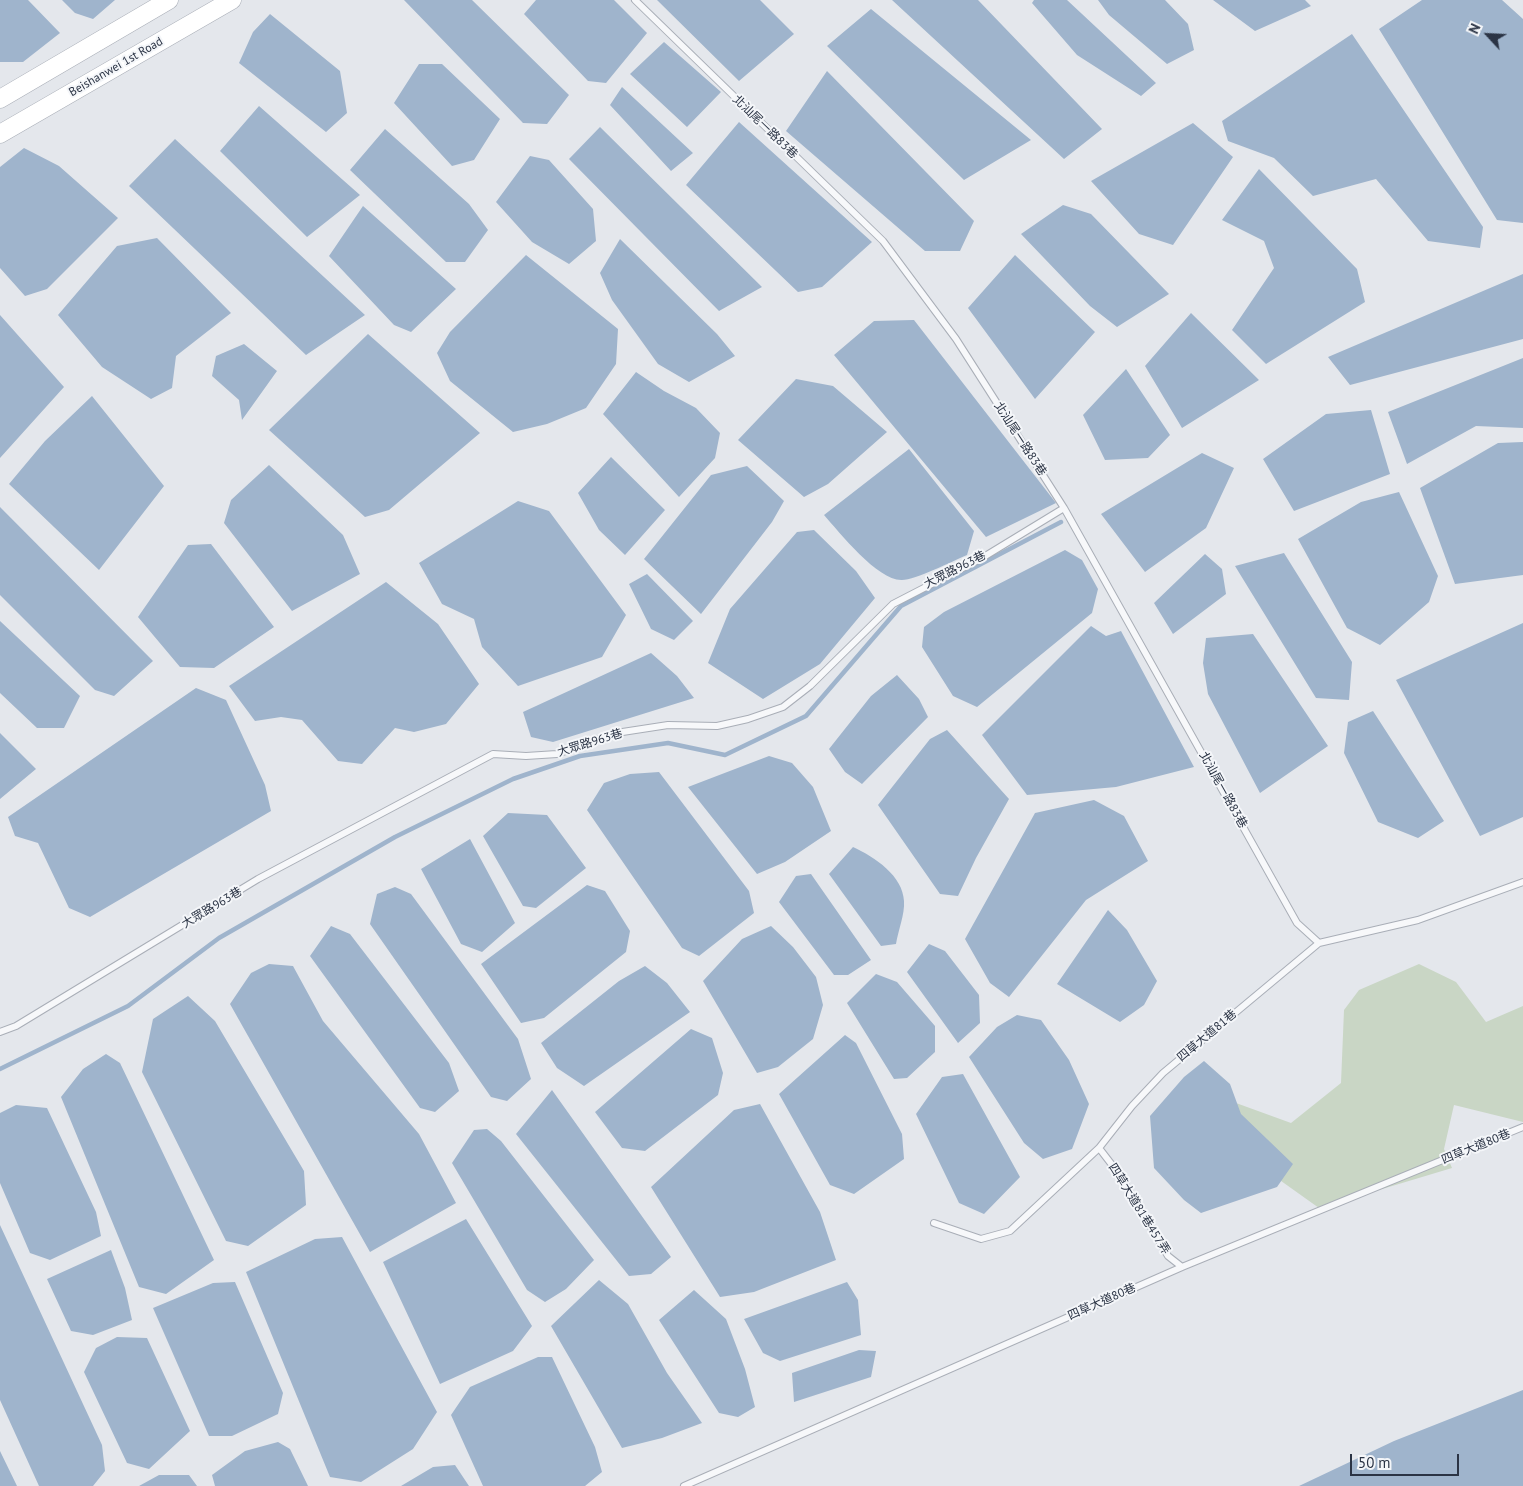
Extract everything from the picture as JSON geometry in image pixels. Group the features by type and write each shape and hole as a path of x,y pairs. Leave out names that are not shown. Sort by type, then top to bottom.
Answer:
{"street":[{"path":"0,99 168,0"},
{"name":"Beishanwei 1st Road","path":"0,134 232,0"}],"lane":[{"name":"北汕尾一路83巷","path":"635,0 883,241 956,340 1064,508 1298,923 1318,943"},
{"name":"大眾路963巷","path":"0,1032 16,1026 258,879 494,754 526,756 558,754 616,733 668,725 717,726 748,719 783,706 810,686 893,604 982,558 1064,508"},
{"name":"四草大道81巷","path":"934,1223 981,1239 1010,1231 1099,1148 1132,1106 1163,1072 1318,943 1418,920 1523,882"},
{"name":"四草大道80巷","path":"684,1486 1182,1267 1523,1127"},
{"name":"四草大道81巷457弄","path":"1099,1148 1119,1174 1168,1256 1182,1267"}],"green space":[{"path":"1419,964 1456,982 1486,1022 1523,1006 1523,1122 1454,1105 1444,1149 1452,1168 1319,1208 1239,1151 1225,1099 1291,1123 1341,1083 1344,1010 1359,990"}],"water":[{"path":"0,0 28,0 60,33 23,62 0,62"},
{"path":"62,0 115,0 93,19 75,13"},
{"path":"404,0 472,0 569,95 547,124 523,123"},
{"path":"536,0 614,0 647,33 606,83 588,81 524,14"},
{"path":"657,0 760,0 794,34 739,81"},
{"path":"892,0 978,0 1102,129 1064,159"},
{"path":"1034,0 1067,0 1156,83 1141,96 1077,55 1032,3"},
{"path":"1098,0 1165,0 1188,24 1194,50 1167,64 1109,15"},
{"path":"1213,0 1305,0 1311,6 1255,31"},
{"path":"1422,0 1502,0 1523,19 1523,223 1497,220 1379,29"},
{"path":"871,9 1031,140 964,180 827,46"},
{"path":"270,14 340,71 347,113 326,132 239,63 253,32"},
{"path":"1352,34 1483,227 1480,248 1428,241 1376,179 1313,196 1274,158 1228,141 1222,121"},
{"path":"664,42 721,92 687,127 630,74"},
{"path":"419,64 442,64 500,119 474,160 452,166 394,103"},
{"path":"827,71 974,221 960,251 925,251 786,131"},
{"path":"622,87 693,153 671,171 610,105"},
{"path":"259,106 360,195 307,237 220,151"},
{"path":"739,122 872,242 822,287 798,292 686,185"},
{"path":"1193,123 1233,157 1173,245 1139,234 1091,181"},
{"path":"600,127 762,287 719,311 569,159"},
{"path":"385,129 469,204 488,230 465,262 446,262 350,170"},
{"path":"175,139 365,315 306,355 129,186"},
{"path":"24,148 59,166 118,218 47,289 25,296 0,268 0,167"},
{"path":"530,156 549,160 593,209 596,241 569,264 532,242 496,202"},
{"path":"1259,169 1357,269 1365,302 1266,364 1232,330 1274,268 1264,241 1222,220"},
{"path":"1063,205 1091,214 1169,294 1117,327 1090,306 1021,234"},
{"path":"363,206 456,289 411,332 394,325 329,256"},
{"path":"157,238 231,313 176,356 172,388 151,399 102,367 58,315 117,246"},
{"path":"620,239 717,334 735,356 689,382 658,364 612,300 600,273"},
{"path":"526,255 618,329 616,364 586,408 547,424 513,432 450,381 437,353 450,332"},
{"path":"1015,255 1095,332 1035,399 968,308"},
{"path":"1523,274 1523,339 1350,385 1328,357"},
{"path":"1191,313 1259,380 1182,428 1145,366"},
{"path":"0,315 64,387 0,458"},
{"path":"914,320 1056,503 986,537 834,355 874,321"},
{"path":"368,334 480,433 389,510 365,517 269,430"},
{"path":"244,344 277,371 242,420 239,400 212,376 216,356"},
{"path":"1523,358 1523,428 1476,426 1407,464 1388,412"},
{"path":"1126,369 1170,435 1148,458 1105,460 1083,415"},
{"path":"636,372 664,391 696,408 720,433 715,458 679,497 603,414"},
{"path":"796,379 833,386 887,432 828,484 804,497 738,440"},
{"path":"92,396 164,486 99,570 9,484 45,441"},
{"path":"1371,410 1390,474 1294,511 1263,459 1326,414"},
{"path":"1523,442 1523,575 1455,584 1420,488 1498,443"},
{"path":"909,449 974,531 967,555 925,574 902,580 892,578 871,565 849,544 824,515"},
{"path":"1202,453 1234,468 1206,528 1145,572 1101,514"},
{"path":"611,457 665,510 625,555 599,530 578,493"},
{"path":"269,465 343,535 360,574 292,611 224,523 231,500"},
{"path":"747,466 784,501 772,522 701,614 644,559 711,475"},
{"path":"1399,492 1438,576 1429,602 1380,645 1347,628 1298,539 1361,502"},
{"path":"518,501 549,511 626,615 602,657 518,686 482,647 474,619 442,604 419,563"},
{"path":"0,507 153,661 114,696 95,690 0,595"},
{"path":"814,530 856,571 875,598 820,664 763,699 708,663 730,609 797,532"},
{"path":"211,544 274,627 214,668 180,667 138,617 188,545"},
{"path":"1065,550 1082,560 1098,589 1092,613 977,707 953,696 922,647 924,627 944,612"},
{"path":"1284,553 1352,662 1349,700 1316,698 1235,566"},
{"path":"1205,554 1222,569 1226,594 1173,634 1154,603"},
{"path":"647,574 693,621 674,640 651,629 629,584"},
{"path":"386,582 438,624 479,684 446,724 414,732 395,728 362,764 338,761 302,720 281,717 255,721 229,686"},
{"path":"0,621 80,696 64,728 37,728 0,693"},
{"path":"1523,623 1523,817 1480,836 1396,680"},
{"path":"1091,626 1106,636 1121,631 1194,767 1116,787 1027,795 982,735"},
{"path":"1253,634 1328,746 1260,793 1208,694 1203,663 1206,638"},
{"path":"651,653 677,676 694,698 553,742 531,737 523,712"},
{"path":"897,675 919,699 928,717 862,784 845,772 829,749 871,696"},
{"path":"196,688 226,700 265,785 271,811 90,917 69,908 38,843 15,836 8,817"},
{"path":"1373,711 1444,821 1418,838 1378,822 1344,753 1348,722"},
{"path":"947,730 1009,799 976,858 958,896 940,894 878,805 930,739"},
{"path":"0,733 36,769 0,799"},
{"path":"769,756 792,763 813,787 831,831 785,862 757,874 688,787"},
{"path":"659,772 749,891 754,913 699,956 682,948 587,810 604,783 630,774"},
{"path":"1094,800 1124,816 1148,861 1086,900 1009,997 990,983 965,939 1035,813"},
{"path":"508,813 547,815 586,868 536,908 523,906 483,836"},
{"path":"470,839 515,923 482,952 461,944 421,869"},
{"path":"853,847 879,862 899,883 904,906 896,944 881,946 829,874"},
{"path":"811,874 871,960 848,975 834,975 779,902 796,876"},
{"path":"587,885 605,891 630,931 626,952 544,1018 521,1023 481,964"},
{"path":"395,887 411,894 518,1039 531,1079 507,1101 491,1097 370,924 377,894"},
{"path":"1108,910 1127,930 1157,981 1144,1005 1120,1022 1057,984"},
{"path":"331,926 350,934 449,1063 459,1091 435,1112 420,1108 310,956"},
{"path":"771,926 793,947 816,977 823,1005 813,1039 778,1067 757,1073 703,981 742,939"},
{"path":"929,944 945,951 979,995 980,1023 958,1043 907,972"},
{"path":"269,964 293,966 323,1021 419,1134 456,1203 370,1252 230,1004 251,973"},
{"path":"645,966 667,983 690,1012 584,1086 557,1068 541,1043 619,981"},
{"path":"876,974 897,982 935,1026 935,1052 907,1078 894,1079 847,1003"},
{"path":"188,996 215,1021 304,1171 306,1205 248,1246 226,1241 142,1072 153,1019"},
{"path":"1017,1015 1041,1020 1069,1060 1089,1104 1072,1149 1043,1159 1024,1143 969,1057 997,1027"},
{"path":"691,1029 712,1038 723,1073 718,1095 645,1151 622,1148 595,1112"},
{"path":"845,1035 856,1043 902,1134 904,1159 854,1194 830,1185 779,1094"},
{"path":"106,1054 120,1063 214,1260 166,1294 139,1287 61,1097 83,1069"},
{"path":"1204,1061 1230,1084 1241,1114 1293,1164 1277,1187 1201,1213 1184,1200 1154,1168 1150,1116 1184,1077"},
{"path":"963,1074 1020,1177 984,1214 959,1203 916,1114 942,1077"},
{"path":"552,1090 671,1257 651,1274 629,1276 516,1134"},
{"path":"760,1104 820,1212 836,1260 754,1292 720,1297 651,1187 734,1110"},
{"path":"16,1105 47,1108 96,1212 101,1236 50,1260 30,1253 0,1183 0,1113"},
{"path":"487,1129 501,1141 594,1260 566,1289 545,1302 527,1290 452,1163 474,1130"},
{"path":"466,1219 532,1326 513,1351 440,1384 383,1262"},
{"path":"0,1225 102,1445 105,1471 93,1486 39,1486 0,1400"},
{"path":"342,1237 437,1412 413,1449 361,1482 330,1477 246,1272 315,1239"},
{"path":"111,1250 125,1288 132,1320 93,1335 71,1331 47,1279"},
{"path":"599,1280 628,1304 667,1373 702,1423 662,1438 622,1448 551,1326"},
{"path":"235,1282 283,1393 278,1414 232,1436 209,1436 153,1308 213,1283"},
{"path":"847,1282 858,1300 861,1335 780,1361 763,1353 744,1319"},
{"path":"694,1290 726,1319 745,1369 755,1407 738,1417 719,1413 659,1320"},
{"path":"117,1337 147,1338 190,1431 149,1469 127,1463 84,1372 96,1348"},
{"path":"859,1350 876,1351 871,1377 794,1402 792,1373"},
{"path":"538,1357 552,1357 595,1447 602,1472 585,1486 483,1486 451,1415 470,1387"},
{"path":"1523,1390 1523,1486 1299,1486 1394,1441"},
{"path":"278,1442 290,1449 308,1486 215,1486 212,1475 245,1451"},
{"path":"0,1451 17,1486 0,1486"},
{"path":"455,1465 469,1486 401,1486 433,1467"},
{"path":"159,1475 189,1475 197,1486 139,1486"}],"waterway":[{"path":"0,1069 128,1006 219,938 395,837 513,779 580,756 668,743 725,755 806,716 901,606 1061,522"}]}
